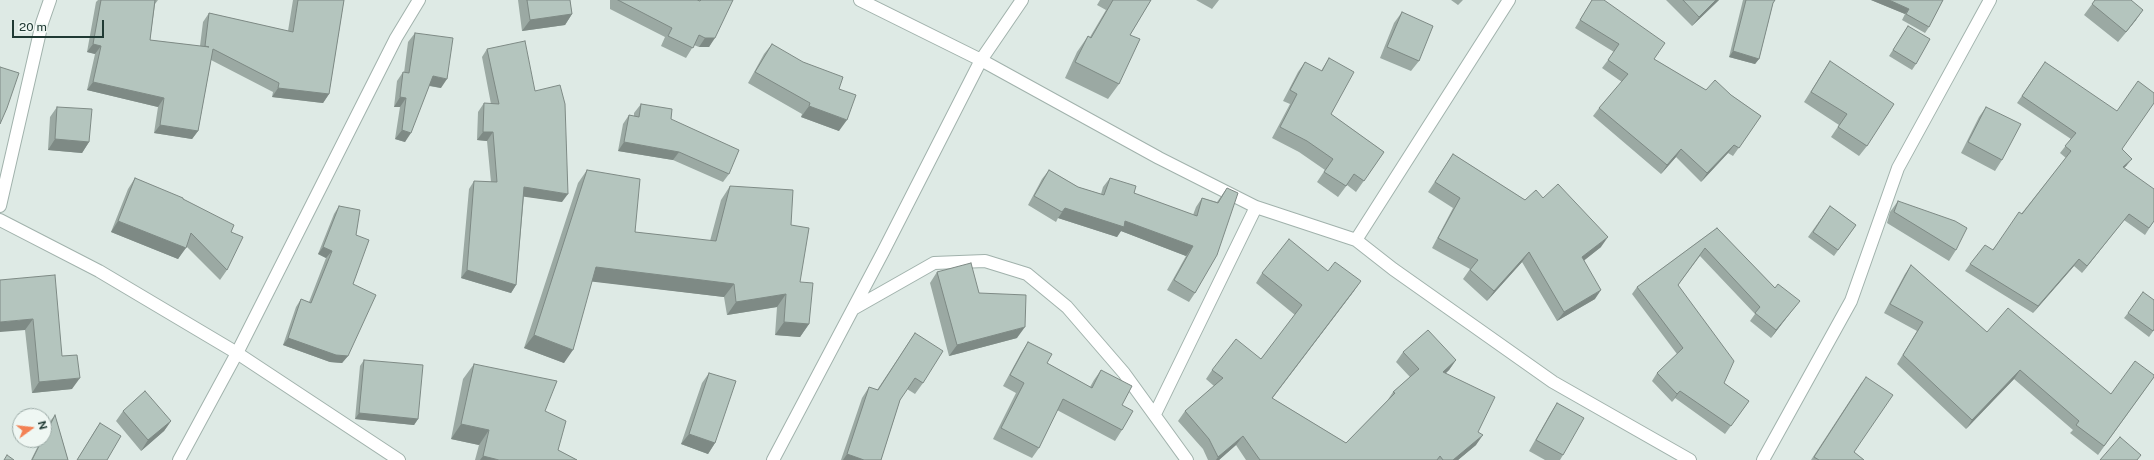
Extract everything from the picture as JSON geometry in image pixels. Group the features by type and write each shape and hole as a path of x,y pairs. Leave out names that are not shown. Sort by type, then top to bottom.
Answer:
{"street":[{"path":"0,206 42,23 50,0"},
{"path":"179,460 237,353 396,38 419,0"},
{"path":"860,0 981,60 1159,158 1256,207 1356,240 1393,269 1553,382 1690,460"},
{"path":"773,460 853,309 981,60 1022,0"},
{"path":"1356,240 1509,0"},
{"path":"1763,460 1851,301 1898,168 1990,0"},
{"path":"1155,414 1256,207"},
{"path":"0,220 100,271 237,353 396,459"},
{"path":"853,309 934,263 985,261 1027,274 1068,307 1124,373 1187,460"}],"building":[{"path":"101,0 155,0 150,40 209,47 205,46 209,13 293,32 298,0 344,0 329,94 278,88 279,83 213,49 198,131 160,125 164,98 93,82 101,46 93,44"},
{"path":"527,0 570,0 572,14 530,20"},
{"path":"618,0 733,0 715,38 705,38 699,35 693,48 668,36 672,28"},
{"path":"1113,0 1151,0 1130,35 1140,39 1119,84 1075,62 1088,36 1091,38"},
{"path":"1592,0 1604,0 1665,43 1654,59 1706,90 1715,80 1731,95 1761,116 1739,148 1734,145 1707,173 1681,149 1667,165 1599,108 1628,74 1608,60 1619,44 1580,20"},
{"path":"1683,0 1716,0 1699,17"},
{"path":"1746,0 1775,0 1759,59 1733,51"},
{"path":"1889,0 1943,0 1929,27 1906,14 1909,9"},
{"path":"2095,0 2131,0 2143,10 2126,32 2092,4"},
{"path":"1402,12 1433,26 1419,61 1387,47"},
{"path":"1908,26 1930,39 1916,64 1893,50"},
{"path":"415,33 453,38 447,79 433,76 411,133 402,130 406,98 400,97 403,72 409,73"},
{"path":"525,41 535,91 560,85 565,104 568,194 524,187 516,285 467,270 474,181 497,182 493,132 483,132 484,103 499,104 487,49"},
{"path":"772,44 803,62 843,77 839,89 856,95 847,120 809,106 810,103 755,72"},
{"path":"1329,58 1354,72 1331,114 1384,152 1364,181 1354,174 1346,186 1324,172 1333,159 1307,141 1280,127 1297,94 1290,90 1305,62 1322,71"},
{"path":"1830,61 1894,104 1867,146 1838,127 1847,114 1811,92"},
{"path":"2045,62 2117,111 2138,81 2154,93 2154,103 2122,149 2132,159 2123,167 2154,189 2154,221 2149,228 2129,214 2087,266 2079,259 2038,306 1970,264 1985,245 1993,250 2019,212 2022,214 2071,151 2065,146 2076,133 2022,96"},
{"path":"0,67 19,73 0,124"},
{"path":"641,104 672,109 671,119 739,150 729,174 679,152 624,142 629,115 639,117"},
{"path":"57,107 92,109 89,142 55,139"},
{"path":"1986,107 2021,124 2002,160 1968,142"},
{"path":"1453,154 1525,200 1536,190 1543,198 1558,184 1608,237 1582,257 1601,290 1564,312 1529,252 1494,291 1470,270 1478,260 1438,238 1460,198 1435,182"},
{"path":"587,170 640,179 635,232 716,241 730,186 793,190 791,225 809,228 800,282 813,283 809,324 784,322 786,294 736,302 734,284 596,267 573,350 534,335"},
{"path":"1049,170 1078,187 1104,195 1110,178 1136,186 1134,193 1197,216 1202,198 1218,203 1227,188 1238,193 1217,255 1195,293 1174,280 1193,246 1125,221 1124,227 1065,208 1062,212 1034,196"},
{"path":"135,178 183,198 234,225 231,232 243,237 227,270 191,233 186,248 118,221"},
{"path":"1898,201 1955,221 1967,228 1956,250 1894,212"},
{"path":"339,206 360,210 356,235 369,240 353,284 376,295 348,356 336,355 288,338 301,299 311,303 332,251 323,247"},
{"path":"1830,206 1856,225 1838,250 1813,232"},
{"path":"1717,228 1775,288 1778,284 1800,301 1776,330 1755,313 1760,307 1705,248 1678,285 1734,361 1724,383 1749,401 1731,426 1680,391 1677,394 1657,373 1683,348 1637,287"},
{"path":"1289,239 1328,271 1335,262 1361,281 1272,398 1346,443 1395,393 1393,392 1419,369 1403,352 1428,330 1456,360 1443,372 1495,397 1478,432 1483,435 1453,460 1443,460 1440,456 1437,460 1260,460 1243,436 1218,457 1209,439 1185,411 1223,378 1212,370 1236,339 1261,359 1302,305 1262,273"},
{"path":"971,263 979,293 1026,295 1025,327 957,345 937,272"},
{"path":"1911,265 1987,332 2008,308 2111,394 2135,361 2154,375 2154,377 2104,446 2076,425 2079,421 2020,370 1972,420 1903,355 1923,322 1890,304"},
{"path":"55,275 62,356 77,355 80,378 39,382 33,319 0,322 0,280"},
{"path":"2143,292 2154,300 2153,331 2128,313"},
{"path":"915,333 943,351 923,383 915,378 900,400 881,460 864,460 847,454 869,387 878,390"},
{"path":"1028,342 1052,354 1047,363 1092,388 1101,370 1132,386 1122,405 1133,411 1122,430 1063,399 1039,448 1001,428 1024,383 1010,375"},
{"path":"364,360 423,365 418,419 359,413"},
{"path":"474,364 557,381 545,411 566,421 558,450 577,460 499,460 483,456 489,430 461,424"},
{"path":"709,373 736,381 715,443 689,434"},
{"path":"1866,377 1893,395 1854,452 1864,460 1819,460 1814,457"},
{"path":"145,391 171,421 148,440 123,411"},
{"path":"1557,403 1584,418 1563,455 1536,440"},
{"path":"55,415 68,460 32,460 38,448 52,448 52,421"},
{"path":"100,423 121,436 107,460 77,460"},
{"path":"2120,437 2141,455 2137,460 2100,460"},
{"path":"7,455 14,460 4,460"}]}
